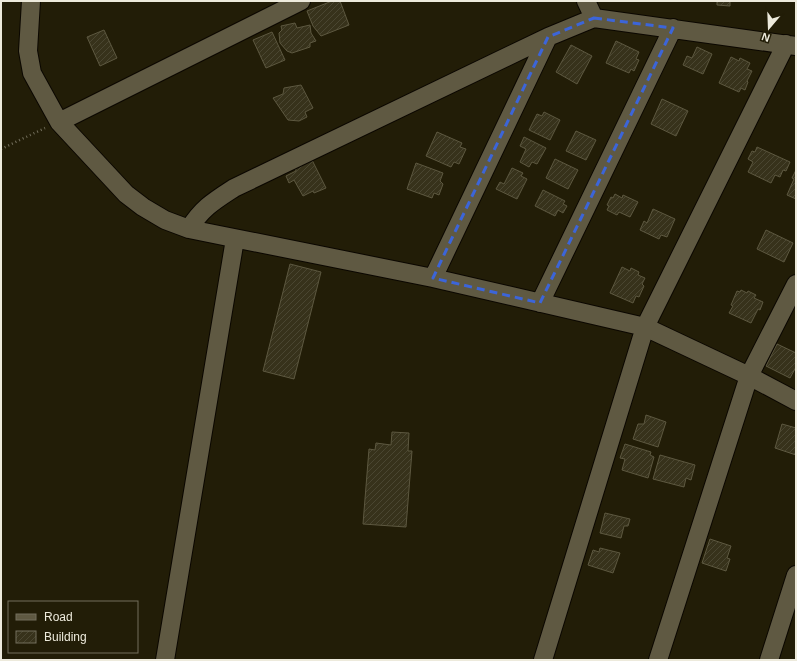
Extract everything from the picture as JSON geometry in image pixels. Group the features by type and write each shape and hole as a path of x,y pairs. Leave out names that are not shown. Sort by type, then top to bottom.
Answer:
{"street":[{"path":"31,1 28,51 32,73 59,122 126,194 143,207 165,220 189,229 433,278 645,328 749,376 796,401"},
{"path":"59,122 301,1"},
{"path":"586,1 594,18"},
{"path":"189,229 198,214 211,202 234,188 548,37 594,18 791,45 645,328 542,660"},
{"path":"540,303 673,28"},
{"path":"433,278 548,37"},
{"path":"165,660 235,239"},
{"path":"658,660 749,376 796,284"},
{"path":"769,660 796,575"}],"path":[{"path":"1,148 59,122"}],"highlighted area":[{"path":"594,18 673,28 540,303 433,278 548,37"}],"building":[{"path":"332,1 340,1 349,25 321,36 313,26 307,11"},
{"path":"717,1 730,1 730,6 717,5"},
{"path":"295,23 297,28 310,25 311,33 316,41 310,43 310,47 292,53 287,51 280,43 279,33 282,30 281,26"},
{"path":"104,30 117,58 100,66 87,37"},
{"path":"272,32 285,60 266,68 253,40"},
{"path":"616,41 639,52 636,59 639,60 634,71 631,69 629,73 606,63"},
{"path":"571,45 592,56 577,84 556,72"},
{"path":"697,47 712,54 703,74 683,65 687,56 692,58"},
{"path":"731,57 739,61 740,58 750,63 747,69 752,71 747,81 745,90 741,88 739,92 719,83"},
{"path":"301,85 313,108 305,112 307,117 299,121 288,120 273,98 283,94 284,88"},
{"path":"662,99 688,111 676,136 651,124"},
{"path":"544,112 560,120 550,140 529,130 537,114 542,116"},
{"path":"576,131 596,140 586,160 566,151"},
{"path":"437,132 462,143 460,147 466,149 459,164 454,162 451,167 426,156"},
{"path":"524,137 546,148 537,164 532,162 529,167 520,162 526,149 520,146"},
{"path":"757,147 790,162 786,171 783,170 780,177 775,175 771,183 748,172 753,162 748,159 752,151 755,152"},
{"path":"311,158 326,188 314,193 313,191 303,196 294,180 289,183 286,176 296,171 295,165"},
{"path":"555,159 578,170 568,189 546,178"},
{"path":"416,163 443,173 440,181 443,184 439,195 434,193 432,198 407,189"},
{"path":"512,168 523,173 521,176 527,179 517,199 496,189 500,182 504,184"},
{"path":"796,170 796,199 787,195"},
{"path":"543,190 565,201 563,204 567,206 563,213 558,210 555,216 535,206"},
{"path":"615,194 622,198 623,195 638,202 630,217 619,212 617,215 607,210 609,206 607,205 611,197 613,198"},
{"path":"653,209 675,219 667,237 661,235 659,239 640,230 644,221 647,223"},
{"path":"766,230 793,243 784,262 757,249"},
{"path":"290,264 321,272 294,379 263,371"},
{"path":"622,267 630,271 631,268 639,272 638,275 645,278 642,284 644,286 639,297 636,296 633,303 610,293"},
{"path":"741,290 747,293 748,291 756,295 754,298 763,302 760,310 758,309 751,323 729,313 733,306 731,305 737,291 740,292"},
{"path":"777,344 796,353 796,367 790,378 766,366"},
{"path":"646,415 666,422 658,447 633,439 638,424 644,424"},
{"path":"782,424 796,428 796,455 775,448"},
{"path":"392,432 409,433 408,451 412,451 406,527 363,524 369,449 375,450 376,443 391,445"},
{"path":"625,444 651,452 650,455 654,457 648,478 622,470 625,459 620,458"},
{"path":"660,455 695,465 691,480 686,478 684,487 653,479"},
{"path":"605,513 630,519 628,526 624,526 621,538 600,533"},
{"path":"710,539 731,546 727,558 730,559 726,571 702,563"},
{"path":"600,548 620,553 613,573 588,565 593,550 599,552"}]}
